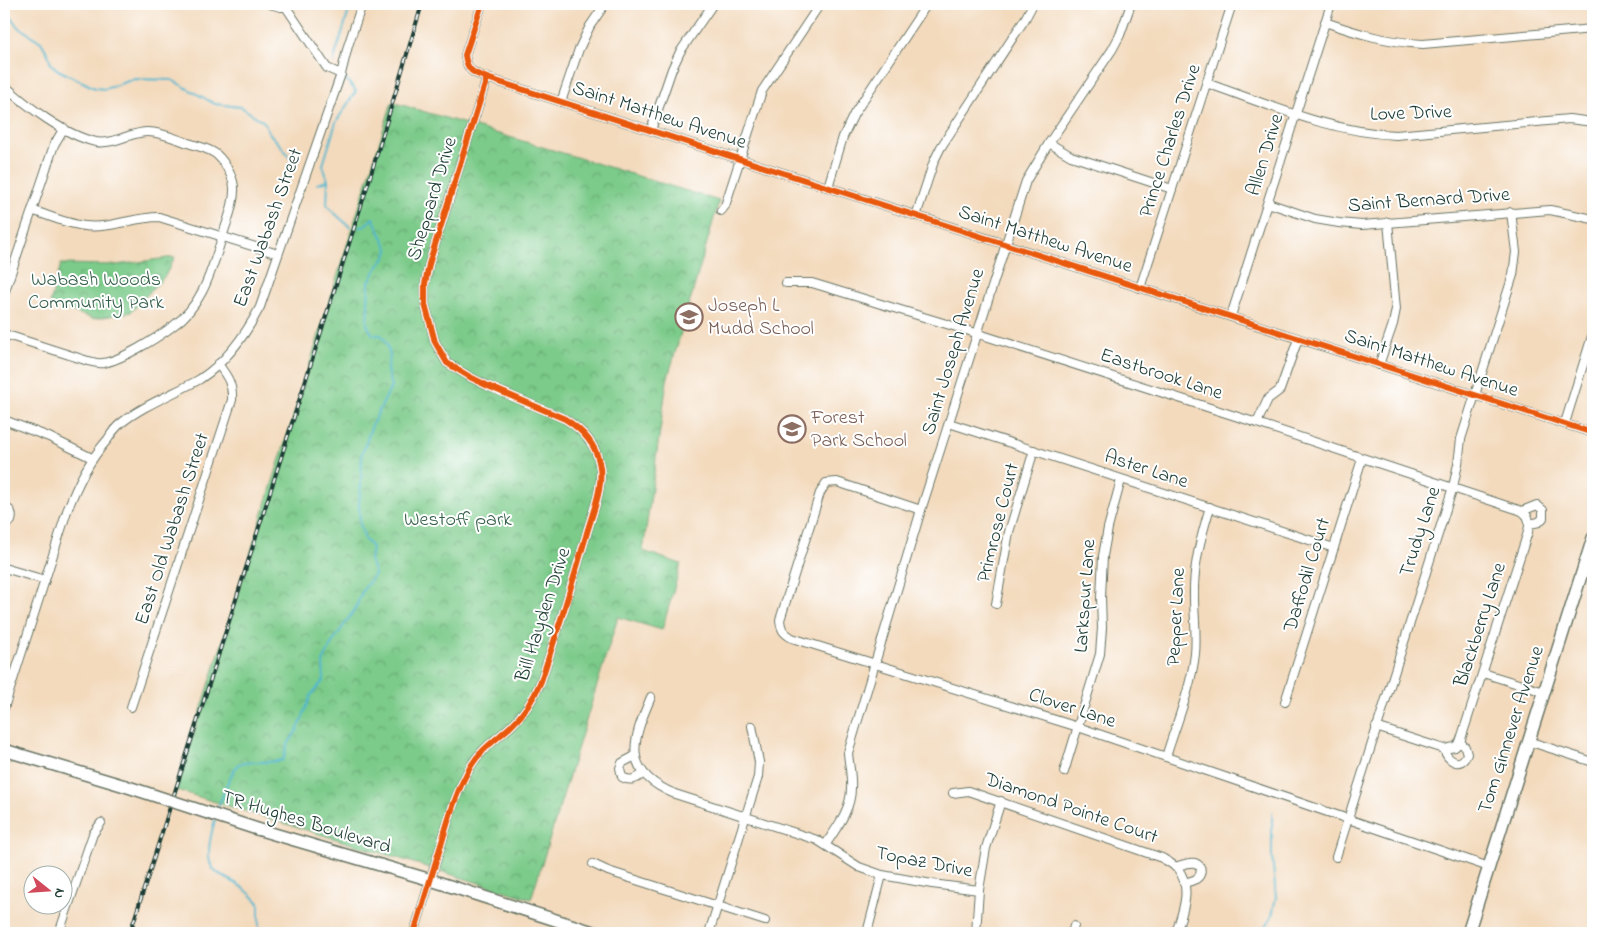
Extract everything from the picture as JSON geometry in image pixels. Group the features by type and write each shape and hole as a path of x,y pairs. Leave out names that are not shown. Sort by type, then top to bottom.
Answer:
{"main road":[{"name":"Tom Ginnever Avenue","path":"1468,933 1544,692 1589,566 1593,538"},
{"name":"TR Hughes Boulevard","path":"4,750 125,786 257,829 431,880 596,933"}],"street":[{"path":"270,4 281,7 288,6 327,68 342,74"},
{"name":"East Wabash Street","path":"4,708 77,484 92,458 119,425 201,378 218,364 251,325 260,307 342,74 348,46 362,4"},
{"name":"Saint Matthew Avenue","path":"482,4 465,55 466,63 474,73 1593,433"},
{"path":"561,102 579,49 590,26 605,4"},
{"path":"651,130 672,69 680,52 713,4"},
{"path":"721,211 725,206 762,92 820,4"},
{"path":"828,187 843,137 854,114 928,4"},
{"path":"916,216 934,161 941,147 1033,4"},
{"name":"Saint Joseph Avenue","path":"826,844 840,822 850,800 851,788 848,753 976,333 1026,181 1049,143 1112,50 1120,35 1131,4"},
{"name":"Prince Charles Drive","path":"1140,288 1232,4"},
{"name":"Allen Drive","path":"1231,316 1331,4"},
{"path":"1326,22 1369,37 1398,43 1423,44 1593,29"},
{"name":"Sheppard Drive","path":"487,78 429,264 425,284 425,304 430,324 435,342 447,363 476,380 577,426"},
{"name":"Love Drive","path":"1206,83 1296,114 1371,134 1396,135 1569,118 1593,122"},
{"path":"4,85 28,106 82,138 99,142 148,132 162,134 202,147 216,154 224,163 235,189 222,237 206,284 195,305 181,321 164,333 114,360 101,363 88,361 4,334"},
{"path":"4,294 54,145 64,128"},
{"path":"1049,143 1070,156 1172,189"},
{"name":"Saint Bernard Drive","path":"1268,203 1315,219 1362,224 1550,210 1593,220"},
{"path":"32,210 86,226 109,225 159,217 278,254"},
{"name":"Trudy Lane","path":"1336,858 1453,487 1461,439 1513,275 1516,252 1511,212"},
{"path":"1380,365 1396,309 1388,222"},
{"name":"Eastbrook Lane","path":"786,283 812,284 976,333 1257,422 1362,459 1453,487 1527,517"},
{"path":"1565,423 1593,333"},
{"path":"1257,422 1268,399 1280,390 1298,339"},
{"name":"East Old Wabash Street","path":"131,707 232,400 233,390 231,383 218,364"},
{"path":"4,420 48,437 92,458"},
{"name":"Aster Lane","path":"949,423 1334,548"},
{"name":"Bill Hayden Drive","path":"414,933 452,808 462,783 472,764 487,746 510,727 524,712 534,697 551,652 599,489 601,475 600,463 596,453 588,439 577,426"},
{"name":"Primrose Court","path":"996,604 1009,532 1034,450"},
{"name":"Daffodil Court","path":"1285,702 1362,459"},
{"name":"Larkspur Lane","path":"1064,772 1100,654 1103,556 1108,528 1121,480"},
{"name":"Clover Lane","path":"921,510 837,482 826,483 820,493 780,620 780,628 792,638 1078,727 1489,866"},
{"path":"4,507 10,510 12,515 11,521 4,525"},
{"name":"Pepper Lane","path":"1166,757 1193,666 1196,633 1195,569 1200,537 1210,507"},
{"name":"Blackberry Lane","path":"1444,748 1450,759 1455,763 1465,759 1467,754 1465,747 1458,744 1483,673 1527,517"},
{"path":"4,568 45,580"},
{"path":"1483,673 1544,692"},
{"name":"Topaz Drive","path":"651,697 635,737 635,756 643,774 648,780 660,788 817,840 826,844 859,867 882,875 979,890 986,848 1001,801"},
{"path":"710,933 758,777 759,762 752,726"},
{"path":"1376,727 1444,748 1458,744"},
{"path":"1528,741 1593,762"},
{"path":"635,756 622,763 620,768 622,777 628,780 636,779 643,774"},
{"name":"Diamond Pointe Court","path":"953,793 968,791 1001,801 1162,858 1177,868 1185,889 1184,906 1176,933"},
{"path":"59,933 93,834 101,823"},
{"name":"Diamond Pointe Court","path":"1175,867 1187,863 1196,864 1201,869 1197,879 1184,884"},
{"path":"593,864 608,871 765,921"},
{"path":"867,933 882,875"},
{"path":"976,933 979,890"}],"green space":[{"name":"Westoff park","path":"392,102 719,201 667,381 643,551 681,564 662,630 618,617 531,899 176,790"},
{"name":"Wabash Woods Community Park","path":"175,257 165,276 131,312 93,319 50,303 61,264 116,265"}],"waterway":[{"path":"334,63 351,4"},
{"path":"4,6 17,26 41,42 51,64 58,70 95,88 105,89 134,79 172,80 215,104 241,107 264,122 270,134 283,148 295,166"},
{"path":"343,76 356,91 336,122 323,165 328,181 327,204 350,227"},
{"path":"317,184 327,181"},
{"path":"217,810 229,779 238,764 283,760 287,746 299,727 311,695 324,680 323,662 332,643 355,609 363,590 375,574 370,560 372,547 365,540 360,524 359,504 362,454 372,425 391,387 387,370 390,356 386,342 381,335 373,335 367,325 369,282 378,266 386,257 388,249 373,218 363,227 359,227"},
{"path":"1262,933 1272,916 1276,897 1272,856 1272,813"},
{"path":"215,820 209,857 212,866 218,873 247,891 259,903 259,933"}],"railway":[{"path":"130,933 368,184 422,4"}],"cycle path":[{"path":"482,4 465,55 467,65 474,73 1593,433"},
{"path":"414,933 450,815 466,775 480,754 525,711 541,681 594,509 600,480 597,455 591,443 576,427 565,419 470,377 447,363 435,342 425,304 425,284 429,264 487,78"}],"place":[{"name":"Joseph L Mudd School","path":"689,317"},
{"name":"Forest Park School","path":"792,429"}]}
